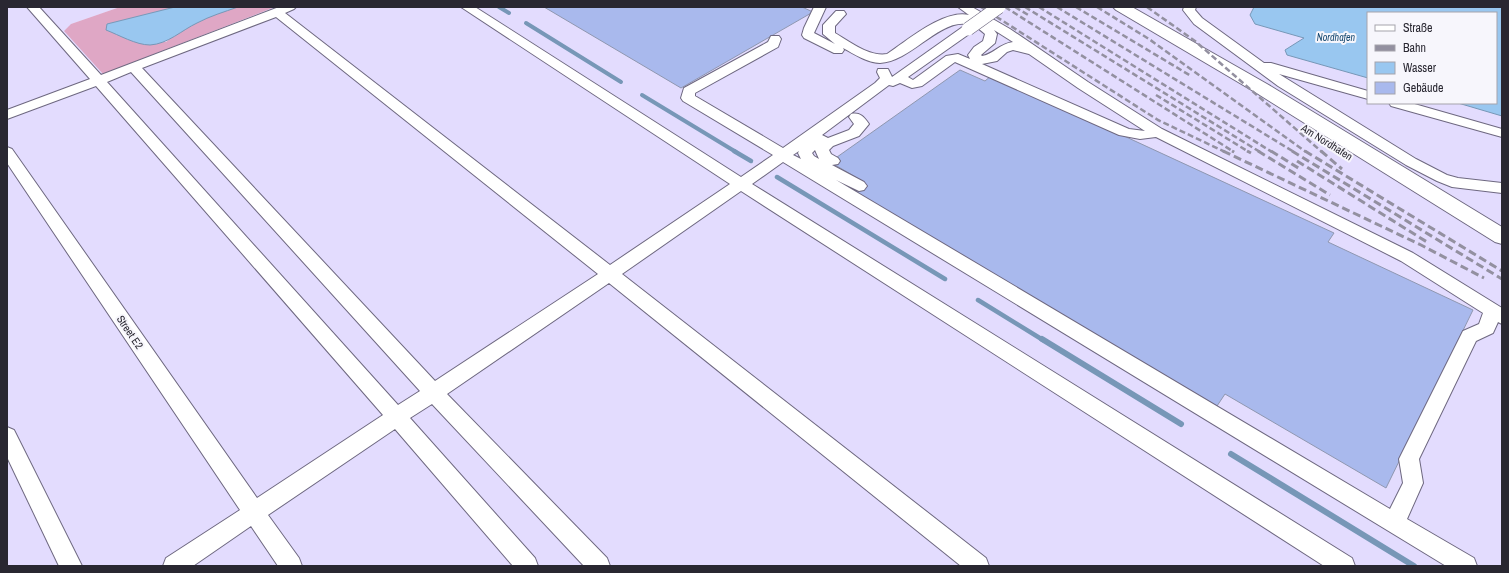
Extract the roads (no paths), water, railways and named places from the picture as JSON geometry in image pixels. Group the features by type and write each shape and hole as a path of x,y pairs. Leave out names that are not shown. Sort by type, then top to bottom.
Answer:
{"main road":[{"name":"Am Nordhafen","path":"1121,7 1261,88 1502,237"},
{"name":"Am Nordhafen","path":"1155,28 1187,53 1502,252"}],"lane":[{"path":"33,7 397,416 527,566"},
{"path":"466,7 741,184 1344,566"},
{"path":"837,15 827,14 819,7 816,18 809,26 808,35 883,72 890,73 901,71 916,65"},
{"path":"826,44 819,32 827,19 853,7"},
{"path":"964,7 1006,32 1083,86 1157,132 1407,257 1497,314 1487,328 1469,336 1410,459 1413,483 1394,523"},
{"path":"859,186 808,159 805,153 809,147 864,111 870,100 897,79 999,7"},
{"path":"1190,7 1190,10 1198,21 1253,62 1310,100 1411,162 1442,178 1472,186 1502,188"},
{"path":"7,115 283,10 610,274 978,566"},
{"path":"837,15 829,25 829,34 844,44 879,59 892,57 947,20 955,17 966,17 986,27 991,34 989,42 974,55 973,66"},
{"path":"973,66 1005,39 1006,32"},
{"path":"775,39 774,44 689,91 688,98 1466,566"},
{"path":"973,66 992,58 1003,49 1011,46 1018,46 1036,54"},
{"path":"897,79 906,87 916,88 949,65 957,62 973,66 1124,132 1138,136 1149,135 1157,132"},
{"path":"1253,62 1367,95"},
{"path":"134,67 433,392 599,566"},
{"path":"174,566 610,274 783,156 880,86 887,78 883,72"},
{"path":"1400,104 1502,133"},
{"path":"818,131 851,120 862,124 854,133 828,143 822,150 825,157 833,161"},
{"name":"Street E2","path":"7,152 291,566"},
{"path":"7,436 71,566"}],"water":[{"path":"175,7 238,7 217,14 157,44 145,45 106,30 107,24"},
{"name":"Nordhafen","path":"1254,7 1502,7 1502,116 1461,104 1497,104 1497,12 1367,12 1367,78 1287,55 1285,50 1304,38 1255,24 1250,15"}],"waterway":[{"path":"499,7 509,13"},
{"path":"526,23 621,82"},
{"path":"642,95 736,152"},
{"path":"734,151 751,161"},
{"path":"777,177 945,279"},
{"path":"978,300 1043,340"},
{"path":"1042,339 1181,424"},
{"path":"1231,454 1414,566"}],"railway":[{"path":"981,7 1158,120 1225,152"},
{"path":"1005,7 1234,152 1232,151"},
{"path":"1015,7 1030,16"},
{"path":"1025,7 1260,152"},
{"path":"1039,7 1272,152"},
{"path":"1057,7 1294,152"},
{"path":"1076,7 1191,76"},
{"path":"1097,7 1149,39 1306,152"},
{"path":"1147,7 1195,41 1322,152"},
{"path":"1156,95 1249,152"},
{"path":"1223,151 1421,245 1484,278"},
{"path":"1258,151 1330,195"},
{"path":"1271,151 1300,169"},
{"path":"1292,151 1502,279"},
{"path":"1305,151 1502,271"},
{"path":"1321,151 1342,169"},
{"path":"1297,161 1427,242"}]}
